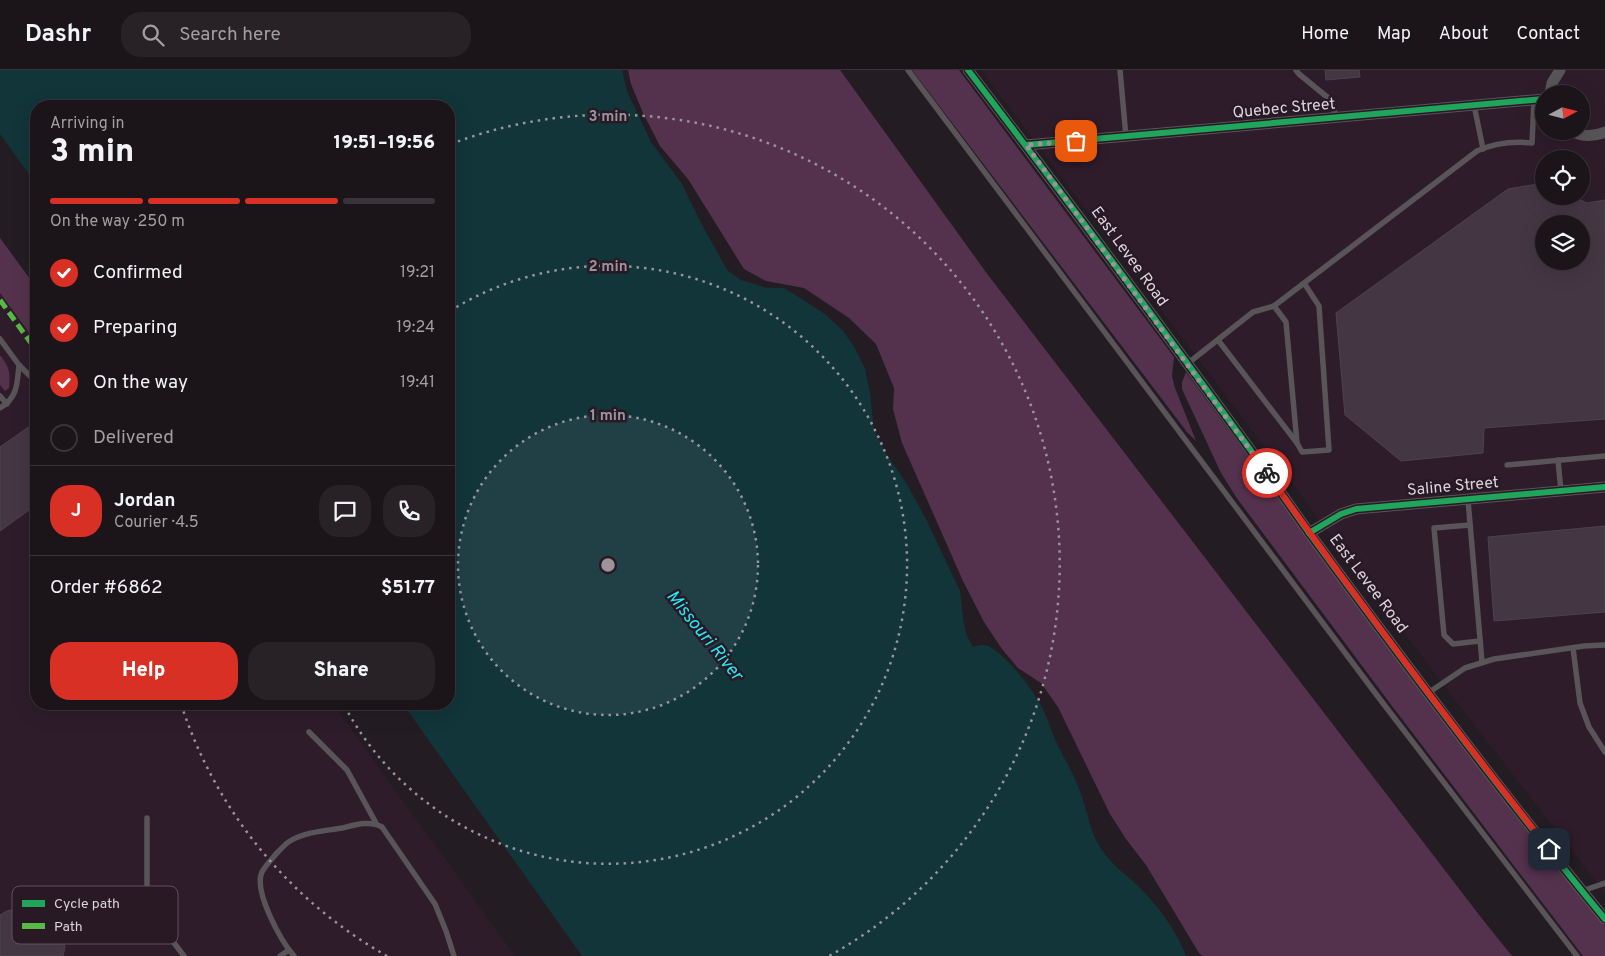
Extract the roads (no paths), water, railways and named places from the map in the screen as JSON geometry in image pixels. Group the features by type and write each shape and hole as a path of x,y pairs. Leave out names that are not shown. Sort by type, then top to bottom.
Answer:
{"street":[{"name":"East Levee Road","path":"968,70 1026,145 1428,693 1605,919"},
{"path":"1552,85 1560,70"},
{"name":"Quebec Street","path":"1026,145 1535,100"},
{"path":"1590,136 1605,132"},
{"name":"Saline Street","path":"1309,533 1333,518 1356,509 1605,487"}],"lane":[{"path":"908,70 1373,690 1577,956"},
{"path":"1120,70 1126,136"},
{"path":"1296,70 1332,100 1336,118"},
{"path":"1474,106 1482,149"},
{"path":"1187,364 1253,312 1274,306 1477,151 1494,144 1532,143 1535,125"},
{"path":"1218,340 1302,452 1329,450 1318,306 1304,283"},
{"path":"1274,306 1286,322 1297,443"},
{"path":"0,339 19,365 30,376"},
{"path":"0,408 7,404 16,392 19,365"},
{"path":"0,396 7,404"},
{"path":"1507,465 1605,456"},
{"path":"1558,460 1561,491"},
{"path":"1468,500 1482,662"},
{"path":"1470,525 1434,528 1444,635 1452,644 1480,641"},
{"path":"1428,693 1465,668 1482,662 1572,648 1605,645"},
{"path":"1572,648 1580,703 1589,727 1605,752"},
{"path":"309,732 347,770 376,823 382,827 435,904 454,956"},
{"path":"147,818 147,886"},
{"path":"294,956 277,930 266,905 260,888 262,873 288,841 317,832 366,823 376,823"},
{"path":"1582,891 1605,883"},
{"path":"175,944 184,956"},
{"path":"280,956 289,950"}],"water":[{"name":"Missouri River","path":"0,70 622,70 627,91 651,142 682,184 727,270 741,280 767,288 784,288 825,314 843,331 855,348 865,369 874,430 926,519 960,591 967,636 973,647 986,645 997,652 1012,666 1033,692 1042,707 1058,746 1076,781 1098,844 1118,869 1137,885 1159,909 1177,937 1186,956 582,956 407,710 455,710 455,100 30,100 30,176 0,134"}]}
